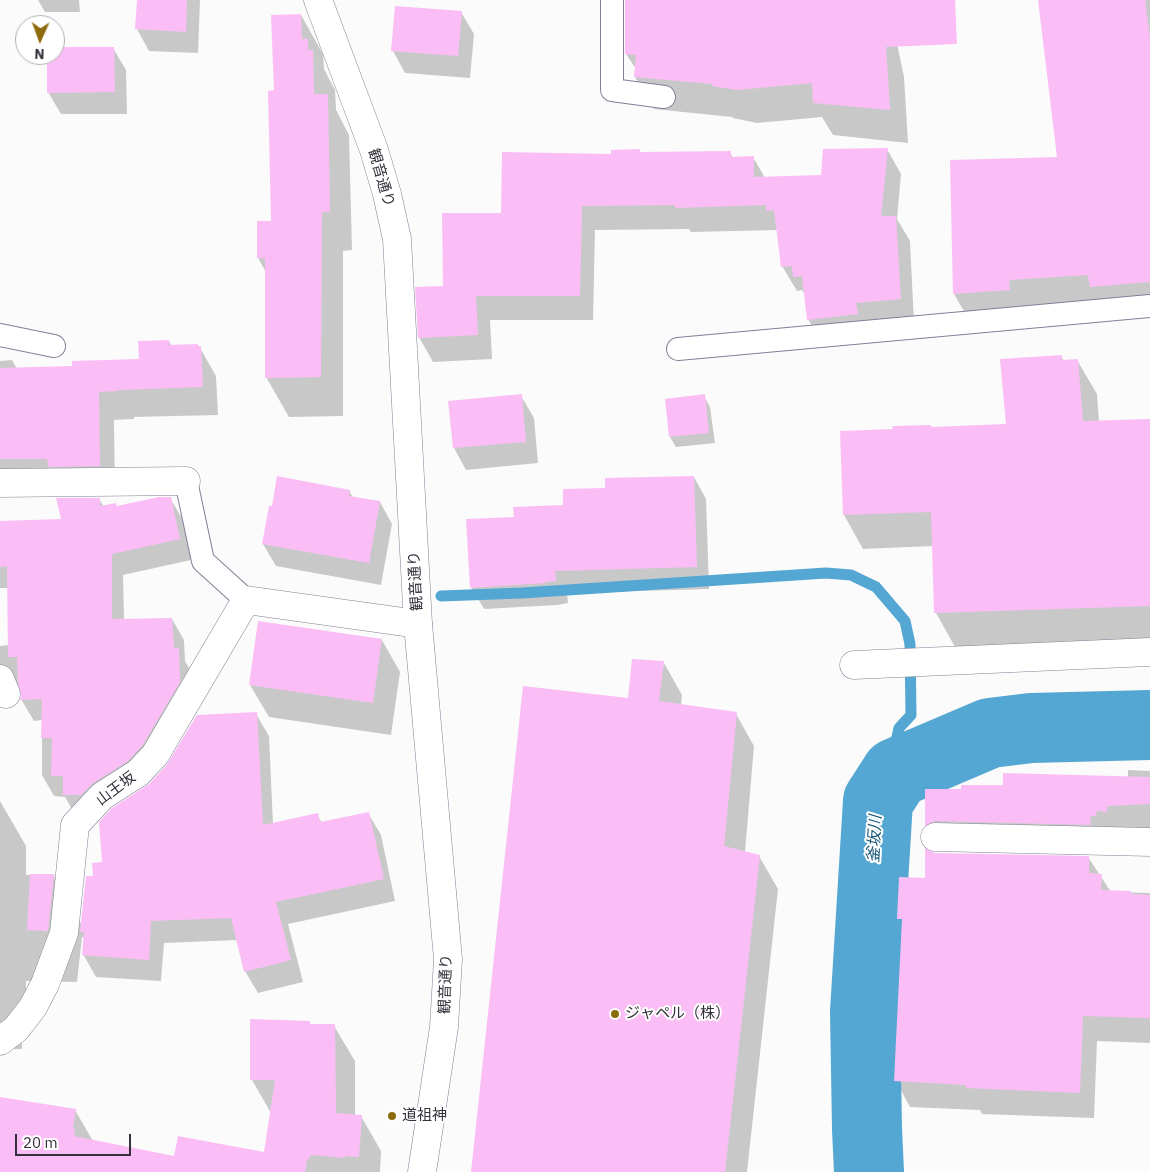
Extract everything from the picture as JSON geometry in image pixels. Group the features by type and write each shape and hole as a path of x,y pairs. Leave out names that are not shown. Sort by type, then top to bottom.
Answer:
{"street":[{"name":"観音通り","path":"318,0 374,150 388,194 397,239 418,624 448,958 444,1028 422,1172"},
{"path":"0,483 186,481"},
{"path":"246,600 418,624"},
{"name":"山王坂","path":"0,1041 16,1029 33,1007 45,984 61,942 64,933 75,826 102,796 138,773 156,755 246,600"},
{"path":"854,665 1150,652"},
{"path":"934,837 1150,842"}],"lane":[{"path":"612,0 612,90 664,97"},
{"path":"678,349 1150,306"},
{"path":"0,335 54,346"},
{"path":"186,481 204,561 246,600"}],"building":[{"path":"137,0 187,0 186,32 135,29"},
{"path":"625,0 955,0 957,44 886,47 890,110 813,103 812,83 737,90 712,86 712,84 634,77 636,55 625,54"},
{"path":"1038,0 1145,0 1150,39 1150,282 1090,287 1088,275 1009,280 1010,290 953,294 950,160 1057,157"},
{"path":"395,6 462,11 458,56 391,51"},
{"path":"301,14 302,39 308,39 308,50 313,50 314,94 328,94 330,212 322,212 321,377 265,378 265,258 257,258 257,221 271,221 268,91 274,90 271,15"},
{"path":"65,47 114,47 115,92 47,93 47,65 65,65"},
{"path":"888,148 881,216 896,216 901,299 856,303 858,314 807,320 802,276 793,277 792,266 781,267 774,210 766,211 766,205 675,208 675,205 582,206 580,296 476,296 478,335 418,338 415,287 443,286 442,213 501,213 502,152 611,154 611,150 640,149 640,152 731,151 731,157 754,156 754,177 821,175 823,149"},
{"path":"169,340 169,345 198,344 198,346 201,346 203,387 99,392 100,466 49,467 47,459 0,459 0,368 72,366 72,361 139,359 138,341"},
{"path":"1062,355 1062,360 1078,359 1083,421 1150,419 1150,606 934,613 931,512 843,515 840,431 893,429 892,426 931,425 931,427 1006,424 1000,359"},
{"path":"522,394 526,442 453,448 448,401"},
{"path":"705,394 709,433 669,437 665,399"},
{"path":"277,476 350,490 349,496 380,501 369,563 262,544 269,506 272,506"},
{"path":"694,476 697,567 555,571 556,581 470,588 466,519 514,517 513,507 563,505 563,489 605,488 605,478"},
{"path":"159,497 171,497 180,539 112,554 112,619 172,618 174,648 179,648 180,682 142,746 128,761 93,783 81,795 63,795 63,776 51,776 52,738 41,738 42,699 20,700 17,657 8,657 7,566 0,567 0,521 61,519 56,498 100,498 100,506 116,503 117,506"},
{"path":"258,621 382,639 373,703 249,685"},
{"name":"ジャペル（株）","path":"632,659 664,661 659,701 737,712 724,846 760,855 725,1172 471,1172 523,686 628,698"},
{"path":"257,712 263,825 318,813 320,822 369,812 384,879 276,902 291,960 244,972 231,918 151,921 149,960 82,955 84,932 80,932 86,876 93,876 92,863 102,862 99,822 112,808 149,784 166,766 197,715"},
{"path":"1003,773 1150,777 1150,804 1107,806 1107,812 1097,811 1096,816 1091,816 1090,825 935,821 925,826 925,789 961,789 961,785 1003,785"},
{"path":"925,848 935,853 1089,856 1089,873 1102,874 1101,890 1131,891 1131,894 1150,895 1150,1018 1083,1016 1080,1093 966,1088 966,1085 894,1081 902,919 897,919 899,877 925,878"},
{"path":"30,874 54,874 48,931 27,930"},
{"path":"250,1019 310,1021 310,1024 335,1024 336,1113 362,1115 359,1157 345,1156 345,1158 310,1155 309,1160 307,1159 305,1172 0,1172 0,1097 76,1109 73,1128 75,1129 74,1136 174,1156 178,1136 264,1152 275,1080 250,1080"}],"waterway":[{"path":"441,596 522,593 826,573 851,575 876,587 905,621 910,644 911,715 899,728 894,751 896,773"},
{"name":"釜坂川","path":"869,1172 865,1012 878,801 896,773 990,733 1031,728 1150,725"}],"place":[{"name":"ジャペル（株）","path":"615,1014"},
{"name":"道祖神","path":"392,1116"}]}
